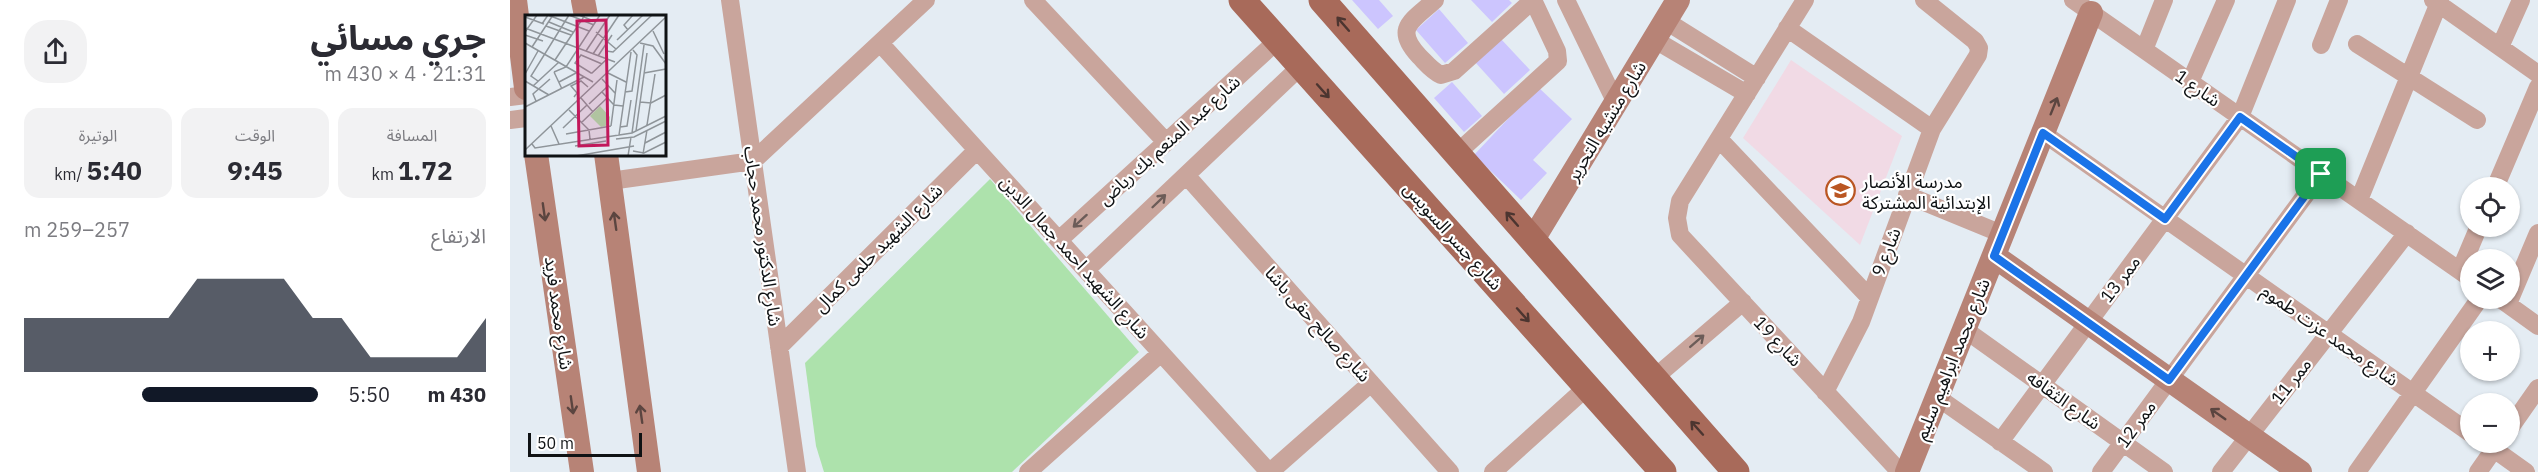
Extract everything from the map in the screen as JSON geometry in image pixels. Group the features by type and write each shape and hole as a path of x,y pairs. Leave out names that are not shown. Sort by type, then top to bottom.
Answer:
{"main road":[{"name":"شارع جسر السويس","path":"1242,0 1663,472"},
{"path":"1322,0 1736,472"}],"street":[{"path":"515,0 525,80"},
{"path":"583,0 586,15"},
{"name":"شارع الدكتور محمد حجاب","path":"730,0 797,472"},
{"path":"610,180 753,161 926,0"},
{"path":"1033,0 1166,142"},
{"path":"1435,0 1410,22 1405,36 1407,43 1434,73 1441,75 1454,71 1533,0 1557,51 1555,65 1456,154"},
{"path":"1566,0 1617,105"},
{"name":"شارع منشيه التحرير","path":"1532,241 1617,105 1678,0"},
{"path":"1805,0 1719,139 1869,297"},
{"name":"شارع 9","path":"1825,392 1851,346 1932,129 1978,55 1979,48 1975,40 1924,0"},
{"path":"2144,50 2164,0"},
{"path":"2190,82 2226,0"},
{"name":"ممر 13","path":"2000,441 2240,117 2287,0"},
{"path":"2321,45 2339,0"},
{"path":"2500,47 2521,0"},
{"path":"2359,200 2438,1 2538,74"},
{"name":"شارع 1","path":"2087,4 2144,50 2460,271"},
{"name":"شارع محمد ابراهيم سليم","path":"1907,472 2043,133 2087,4"},
{"path":"1787,28 1932,129"},
{"path":"1660,31 1757,78"},
{"path":"1660,31 1747,94"},
{"name":"شارع عبد المنعم بك رياض","path":"1059,240 1278,40"},
{"name":"شارع الشهيد احمد جمال الدين","path":"880,43 1270,472"},
{"path":"2357,44 2477,120"},
{"name":"شارع عبد المنعم بك رياض","path":"1086,270 1301,66"},
{"path":"2500,177 2538,87"},
{"path":"510,97 525,94"},
{"path":"510,120 525,118"},
{"name":"شارع محمد عزت طموم","path":"2043,133 2460,426"},
{"name":"شارع 19","path":"1719,139 1680,201 1677,218 1680,235 1900,472"},
{"name":"شارع الشهيد حلمى كمال","path":"779,347 977,150"},
{"name":"شارع محمد فريد","path":"536,156 582,472"},
{"path":"606,156 649,472"},
{"name":"ممر 12","path":"2101,472 2321,174"},
{"name":"شارع صالح حقى باشا","path":"1186,175 1450,472"},
{"path":"1907,195 1998,245 2088,322 2300,472"},
{"name":"ممر 11","path":"2221,472 2406,233"},
{"path":"2520,269 2538,233"},
{"path":"1653,379 1743,302"},
{"path":"2357,472 2472,309"},
{"path":"2515,309 2538,326"},
{"name":"شارع الثقافه","path":"1964,329 2164,472"},
{"path":"1028,472 1161,353"},
{"path":"1270,472 1371,383"},
{"path":"1493,472 1587,387"},
{"path":"2520,414 2538,388"},
{"path":"1937,397 2000,441 2035,469"},
{"path":"2478,472 2488,453"},
{"path":"2502,453 2526,472"}],"shaded area":[{"name":"مدرسة الأنصار الإبتدائية المشتركة","path":"1791,60 1902,136 1860,245 1743,138"}],"green space":[{"path":"990,179 1139,352 1012,472 824,472 816,446 805,363"}],"building":[{"path":"1352,0 1379,0 1393,16 1378,29"},
{"path":"1471,0 1509,0 1512,3 1492,22"},
{"path":"1439,9 1468,43 1445,63 1416,30"},
{"path":"1501,39 1530,70 1504,94 1475,62"},
{"path":"1452,82 1482,116 1464,132 1434,98"},
{"path":"1538,87 1572,119 1533,160 1547,173 1521,200 1474,155"}],"place":[{"name":"مدرسة الأنصار الإبتدائية المشتركة","path":"1841,191"}],"route":[{"path":"2240,117 2321,174 2169,380 1994,256 2043,133 2165,219 2240,117"}]}
